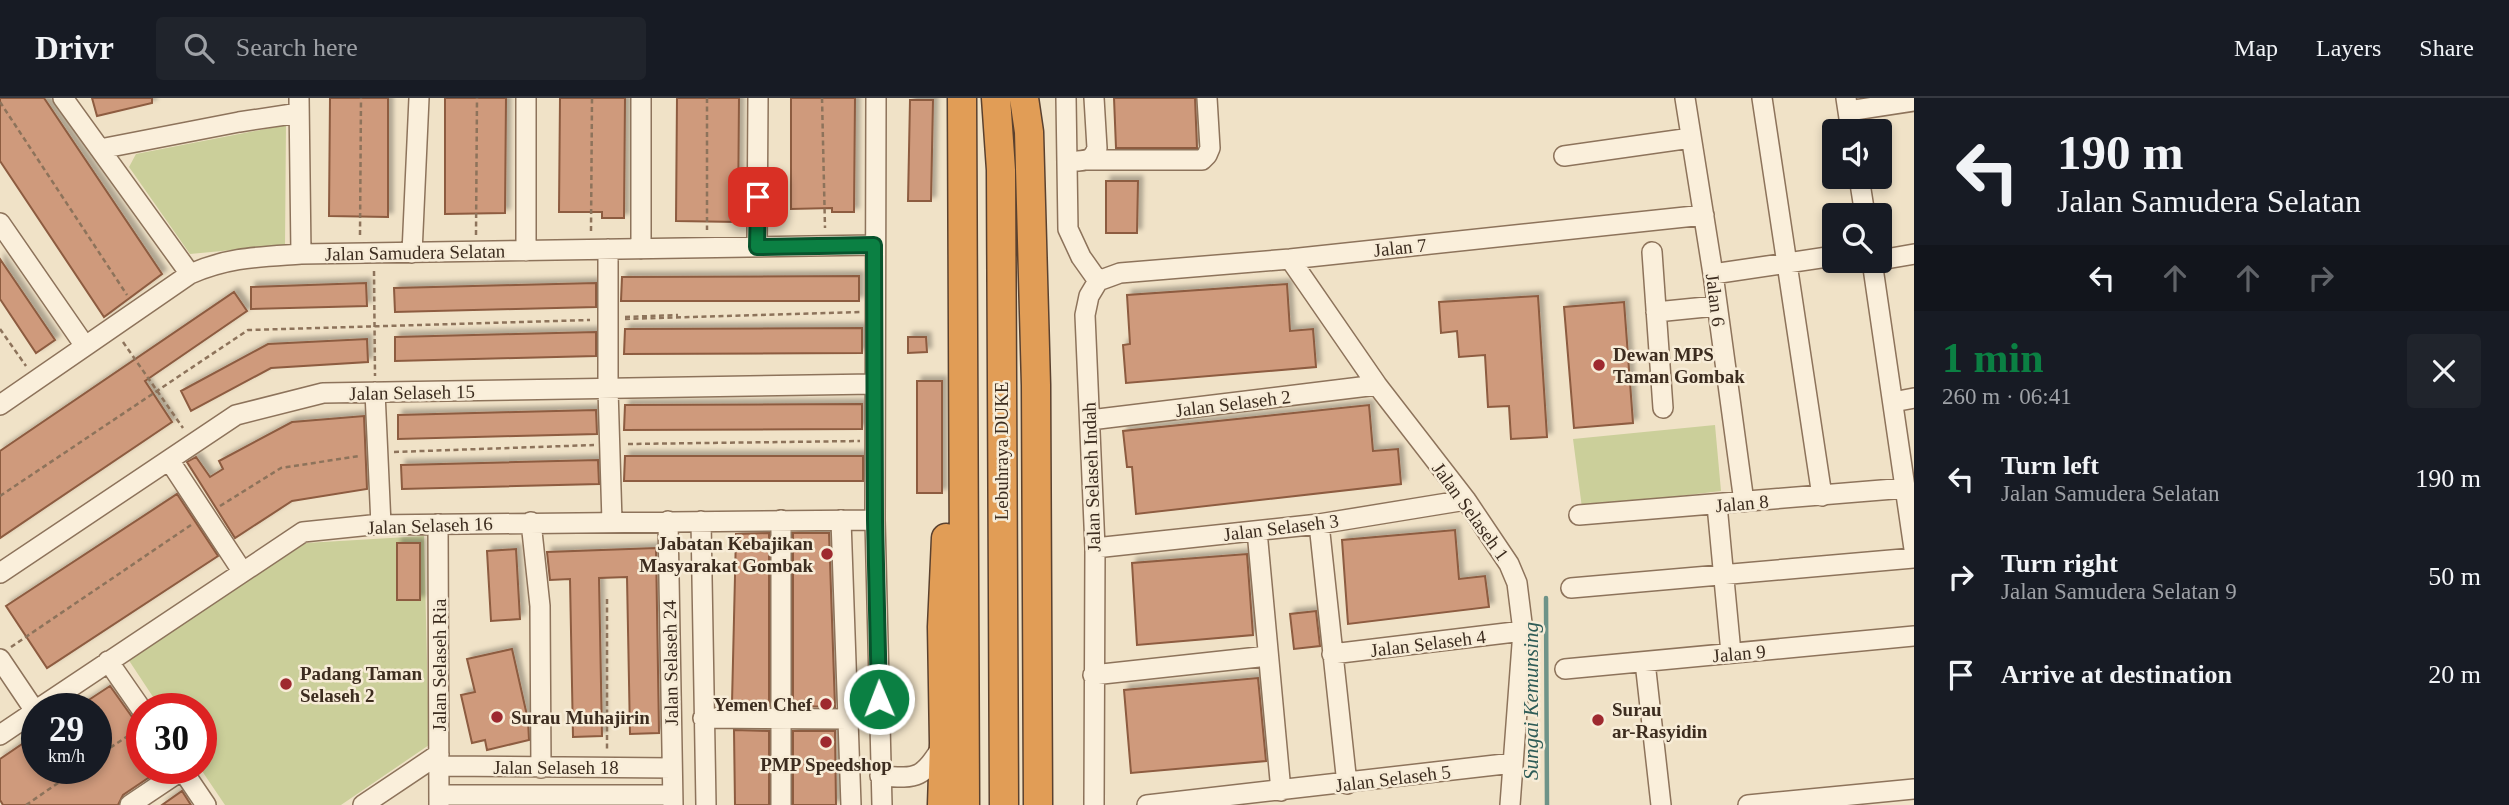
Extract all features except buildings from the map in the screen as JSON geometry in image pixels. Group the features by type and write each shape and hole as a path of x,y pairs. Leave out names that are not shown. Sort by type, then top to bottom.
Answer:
{"highway":[{"name":"Lebuhraya DUKE","path":"961,98 965,805"},
{"name":"Lebuhraya DUKE","path":"996,98 1001,170 1004,805"},
{"path":"1024,98 1029,132 1036,385 1038,805"},
{"path":"942,805 943,601 949,475 962,310"}],"street":[{"path":"63,98 190,275"},
{"path":"412,253 419,98"},
{"path":"526,98 526,251"},
{"path":"641,98 641,249"},
{"path":"757,247 758,98"},
{"path":"876,98 875,520 882,805"},
{"path":"1066,98 1068,229 1081,257 1098,281"},
{"path":"1088,160 1094,156 1097,149 1094,98"},
{"path":"1067,161 1202,160 1210,148 1207,98"},
{"name":"Jalan 6","path":"1685,98 1713,274 1744,502"},
{"path":"1762,98 1822,496"},
{"path":"1847,105 1914,101"},
{"path":"100,149 239,122 299,105 301,254"},
{"path":"1564,156 1692,138"},
{"name":"Jalan 7","path":"1098,281 1120,273 1290,259 1704,215"},
{"path":"0,223 85,346"},
{"name":"Jalan Samudera Selatan","path":"0,405 190,275 214,264 234,259 301,254 874,245"},
{"path":"599,249 608,318 611,522"},
{"path":"1652,252 1663,408"},
{"path":"1892,258 1914,254"},
{"path":"1713,274 1822,258"},
{"name":"Jalan Selaseh 1","path":"1290,259 1377,385 1466,500 1509,564 1517,583 1523,631 1510,805"},
{"path":"1875,273 1913,539"},
{"name":"Jalan Selaseh Indah","path":"1094,805 1095,548 1085,315 1089,296 1098,281"},
{"path":"1656,313 1716,306"},
{"name":"Jalan Selaseh 15","path":"0,573 236,415 323,393 874,384"},
{"name":"Jalan Selaseh 2","path":"1090,420 1377,385"},
{"path":"375,392 381,525"},
{"path":"1893,402 1914,398"},
{"path":"169,460 242,571"},
{"name":"Jalan 8","path":"1578,515 1906,488"},
{"name":"Jalan Selaseh 3","path":"1095,548 1319,524 1466,500"},
{"path":"1717,505 1731,653"},
{"path":"781,520 781,805"},
{"path":"841,520 851,805"},
{"name":"Jalan Selaseh 16","path":"62,693 303,532 381,525 875,520"},
{"name":"Jalan Selaseh 24","path":"668,521 672,800"},
{"path":"702,521 706,805"},
{"path":"531,522 540,606 541,768"},
{"name":"Jalan Selaseh Ria","path":"438,524 439,800"},
{"path":"1319,524 1347,784"},
{"path":"1256,531 1268,656 1274,796"},
{"path":"1571,588 1914,558"},
{"name":"Jalan Selaseh 4","path":"1332,654 1523,631"},
{"name":"Jalan 9","path":"1565,669 1914,636"},
{"path":"6,653 28,693"},
{"path":"1093,676 1268,656"},
{"path":"108,661 130,693"},
{"path":"1645,662 1661,805"},
{"path":"703,718 850,719"},
{"name":"Jalan Selaseh 16","path":"0,734 21,720"},
{"path":"880,776 909,778 922,774 944,743"},
{"path":"363,805 439,760"},
{"name":"Jalan Selaseh 18","path":"439,760 541,768 672,768"},
{"name":"Jalan Selaseh 5","path":"1147,805 1274,796 1513,763"},
{"path":"130,805 160,784"},
{"path":"192,784 206,805"},
{"path":"1748,805 1914,789"},
{"name":"Jalan Selaseh 18","path":"439,800 672,800"}],"path":[{"path":"361,98 375,392"},
{"path":"476,252 477,98"},
{"path":"593,98 599,249"},
{"path":"707,98 707,247"},
{"path":"822,98 825,245"},
{"path":"0,102 138,310"},
{"path":"0,496 248,330 866,311 608,318"},
{"path":"113,328 194,443"},
{"path":"0,329 35,380"},
{"path":"6,653 205,515 281,468 378,453 609,444 875,440"},
{"path":"607,599 607,767"},
{"path":"26,805 57,784"}],"green space":[{"path":"286,125 285,245 190,254 129,167 136,154"},
{"path":"1715,425 1721,491 1582,508 1573,439"},
{"name":"Padang Taman Selaseh 2","path":"424,536 429,745 341,805 225,805 211,784 217,784 217,693 150,693 128,659 306,543"}],"waterway":[{"name":"Sungai Kemunsing","path":"1546,598 1547,805"}],"place":[{"name":"Dewan MPS Taman Gombak","path":"1599,365"},
{"name":"Jabatan Kebajikan Masyarakat Gombak","path":"827,554"},
{"name":"Padang Taman Selaseh 2","path":"286,684"},
{"name":"Yemen Chef","path":"826,704"},
{"name":"Surau Muhajirin","path":"497,717"},
{"name":"Surau ar-Rasyidin","path":"1598,720"},
{"name":"PMP Speedshop","path":"826,742"}],"route":[{"path":"758,197 757,247 874,245 879,699"}]}
